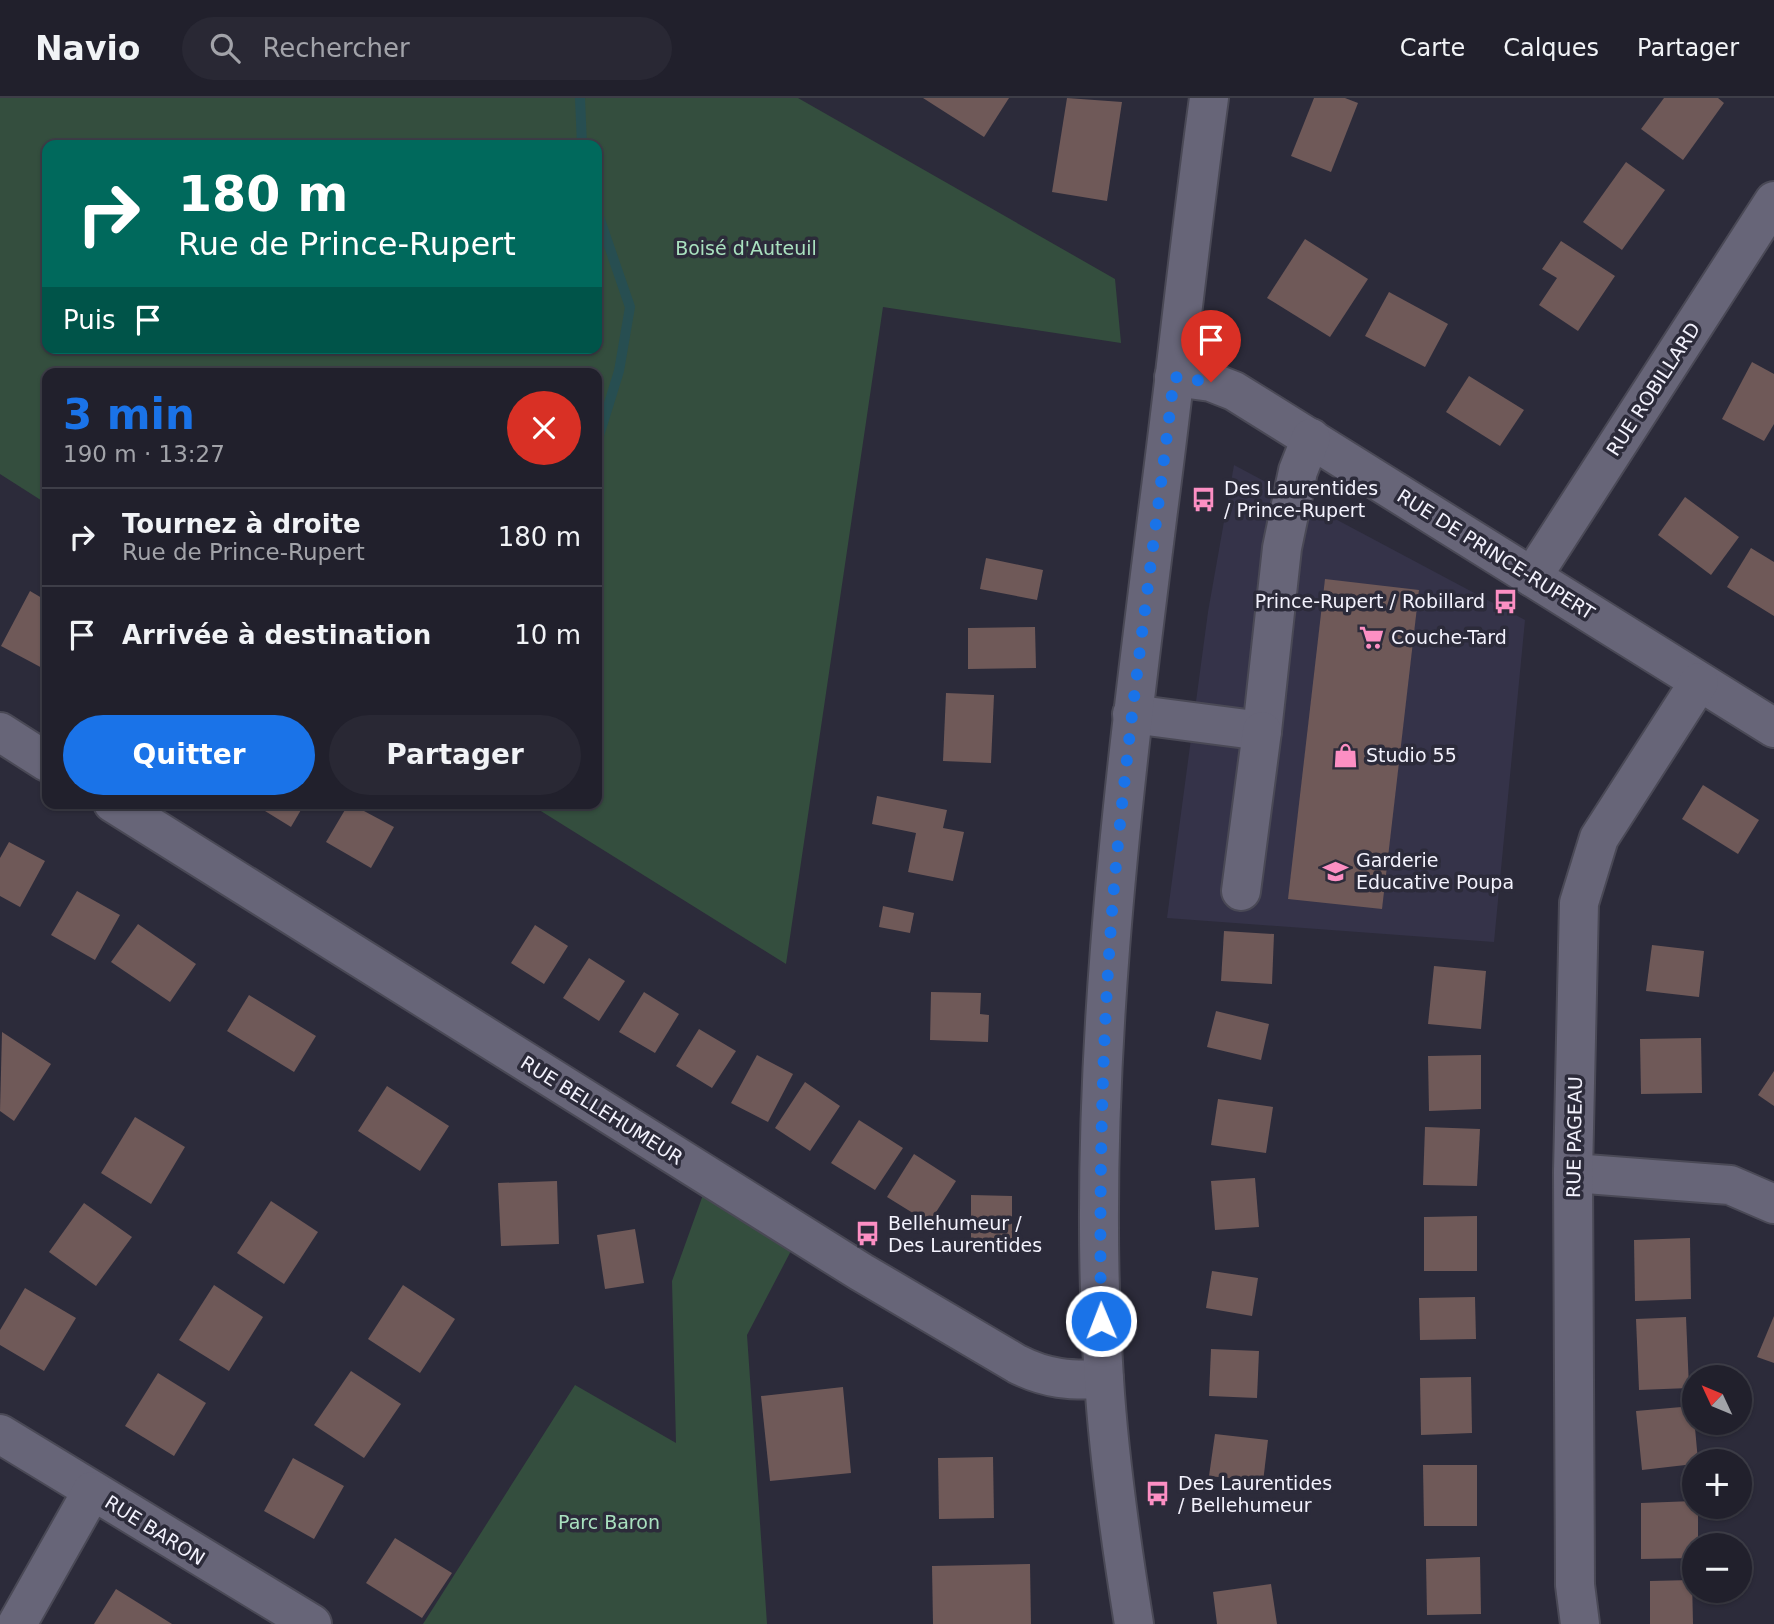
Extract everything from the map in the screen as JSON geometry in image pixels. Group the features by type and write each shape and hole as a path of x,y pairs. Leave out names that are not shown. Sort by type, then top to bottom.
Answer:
{"street":[{"path":"1134,1624 1113,1482 1104,1379 1101,1148 1107,990 1132,714 1209,98"},
{"name":"RUE ROBILLARD","path":"1532,577 1774,201"},
{"name":"RUE DE PRINCE-RUPERT","path":"1174,377 1211,382 1234,390 1774,728"},
{"path":"1241,891 1282,548 1298,471 1311,438"},
{"name":"RUE PAGEAU","path":"1580,1624 1575,1585 1573,1173 1579,903 1599,838 1699,682"},
{"path":"1132,714 1262,731"},
{"path":"0,732 42,759"},
{"name":"RUE BELLEHUMEUR","path":"123,809 850,1266 1017,1364 1037,1374 1055,1378 1104,1379"},
{"path":"1573,1173 1730,1185 1774,1204"},
{"name":"RUE BARON","path":"0,1434 312,1624"},
{"path":"17,1624 92,1491"}],"shaded area":[{"path":"1234,465 1525,620 1494,942 1167,918 1208,612"}],"green space":[{"name":"Boisé d'Auteuil","path":"0,98 798,98 1115,279 1121,343 883,307 786,964 538,809 602,809 602,368 42,368 42,501 0,474"},
{"name":"Parc Baron","path":"704,1192 793,1247 747,1335 767,1624 423,1624 575,1385 676,1443 672,1281"}],"building":[{"path":"923,98 1009,98 984,137"},
{"path":"1067,98 1122,102 1107,201 1052,192"},
{"path":"1314,98 1345,98 1358,103 1331,172 1291,156"},
{"path":"1664,98 1718,98 1724,103 1683,160 1641,129"},
{"path":"1626,162 1665,190 1622,250 1583,222"},
{"path":"1305,239 1368,279 1330,337 1267,298"},
{"path":"1561,241 1615,276 1578,331 1539,305 1557,278 1542,269"},
{"path":"1389,292 1448,324 1425,367 1365,336"},
{"path":"1752,362 1774,374 1774,424 1764,441 1722,419"},
{"path":"1469,376 1524,410 1500,446 1446,412"},
{"path":"1685,497 1739,537 1711,575 1658,535"},
{"path":"1751,548 1774,562 1774,616 1727,587"},
{"path":"986,558 1043,570 1037,600 980,589"},
{"path":"1325,579 1419,590 1382,909 1288,899"},
{"path":"30,591 42,598 42,668 1,646"},
{"path":"1035,627 1036,668 968,669 968,628"},
{"path":"946,693 994,695 991,763 943,761"},
{"path":"1703,785 1759,820 1738,854 1682,819"},
{"path":"877,796 947,810 943,828 964,832 953,881 908,872 916,833 872,824"},
{"path":"262,809 302,809 291,827"},
{"path":"345,809 360,809 394,827 371,868 326,842"},
{"path":"9,842 45,861 20,907 0,896 0,858"},
{"path":"77,891 120,915 95,960 51,935"},
{"path":"883,906 914,913 910,933 879,927"},
{"path":"138,924 196,964 170,1002 111,962"},
{"path":"535,925 568,946 544,984 511,963"},
{"path":"1224,931 1274,934 1272,984 1221,981"},
{"path":"1652,945 1704,951 1699,997 1646,991"},
{"path":"589,958 625,981 599,1021 563,998"},
{"path":"1434,966 1486,971 1481,1029 1428,1024"},
{"path":"644,992 679,1014 655,1053 619,1032"},
{"path":"931,992 981,993 980,1014 989,1015 988,1042 930,1040"},
{"path":"249,995 316,1036 294,1072 227,1031"},
{"path":"1216,1011 1269,1024 1261,1060 1207,1047"},
{"path":"699,1029 736,1051 712,1088 676,1066"},
{"path":"2,1032 51,1064 14,1121 0,1111"},
{"path":"1701,1038 1702,1093 1641,1094 1640,1039"},
{"path":"757,1055 793,1074 768,1122 731,1103"},
{"path":"1481,1055 1481,1109 1429,1111 1428,1056"},
{"path":"1774,1071 1774,1106 1758,1095"},
{"path":"805,1082 840,1106 810,1151 775,1128"},
{"path":"387,1086 449,1126 420,1171 358,1131"},
{"path":"1218,1099 1273,1107 1266,1153 1211,1145"},
{"path":"135,1117 185,1147 151,1204 101,1173"},
{"path":"859,1120 903,1148 875,1190 831,1163"},
{"path":"1425,1127 1480,1129 1477,1186 1423,1185"},
{"path":"914,1154 956,1181 929,1223 887,1197"},
{"path":"1255,1178 1259,1227 1215,1230 1211,1181"},
{"path":"557,1181 559,1244 501,1246 498,1183"},
{"path":"971,1195 1012,1196 1012,1249 971,1249"},
{"path":"271,1201 318,1232 284,1284 237,1253"},
{"path":"84,1203 132,1237 96,1286 49,1252"},
{"path":"1477,1216 1477,1271 1424,1271 1424,1217"},
{"path":"635,1229 644,1283 605,1289 597,1235"},
{"path":"1690,1238 1691,1299 1635,1301 1634,1240"},
{"path":"1212,1271 1258,1278 1252,1316 1206,1308"},
{"path":"214,1285 263,1317 229,1371 179,1340"},
{"path":"403,1285 455,1319 420,1373 368,1339"},
{"path":"25,1288 76,1318 44,1371 0,1345 0,1330"},
{"path":"1475,1297 1476,1339 1420,1340 1419,1298"},
{"path":"1774,1316 1774,1363 1757,1357"},
{"path":"1686,1317 1688,1365 1682,1365 1682,1388 1639,1390 1636,1319"},
{"path":"1211,1349 1259,1351 1257,1398 1209,1396"},
{"path":"351,1371 401,1404 364,1458 314,1425"},
{"path":"158,1373 206,1403 174,1456 125,1426"},
{"path":"1471,1377 1472,1433 1421,1435 1420,1378"},
{"path":"843,1387 851,1473 770,1481 761,1396"},
{"path":"1682,1407 1682,1435 1696,1435 1697,1449 1682,1449 1682,1465 1642,1470 1636,1411"},
{"path":"1215,1434 1268,1440 1263,1482 1209,1476"},
{"path":"993,1457 994,1518 939,1519 938,1458"},
{"path":"293,1458 344,1486 314,1539 264,1511"},
{"path":"1423,1465 1477,1465 1477,1526 1424,1526"},
{"path":"1682,1501 1682,1519 1698,1519 1698,1533 1682,1533 1682,1558 1641,1559 1641,1503"},
{"path":"395,1538 452,1573 422,1618 366,1583"},
{"path":"1480,1557 1481,1614 1427,1615 1426,1559"},
{"path":"1030,1564 1031,1624 933,1624 932,1566"},
{"path":"1682,1580 1682,1603 1693,1603 1693,1624 1650,1624 1650,1581"},
{"path":"1271,1584 1277,1624 1217,1624 1213,1592"},
{"path":"116,1589 172,1624 94,1624"}],"waterway":[{"path":"580,98 582,140"},
{"path":"602,226 630,307 619,371 602,426"}],"place":[{"name":"Des Laurentides / Prince-Rupert","path":"1204,499"},
{"name":"Prince-Rupert / Robillard","path":"1505,601"},
{"name":"Couche-Tard","path":"1371,637"},
{"name":"Studio 55","path":"1346,755"},
{"name":"Garderie Educative Poupa","path":"1336,871"},
{"name":"Bellehumeur / Des Laurentides","path":"868,1234"},
{"name":"Des Laurentides / Bellehumeur","path":"1158,1494"}],"route":[{"path":"1101,1321 1101,1148 1107,990 1132,714 1174,377 1211,382"}]}
